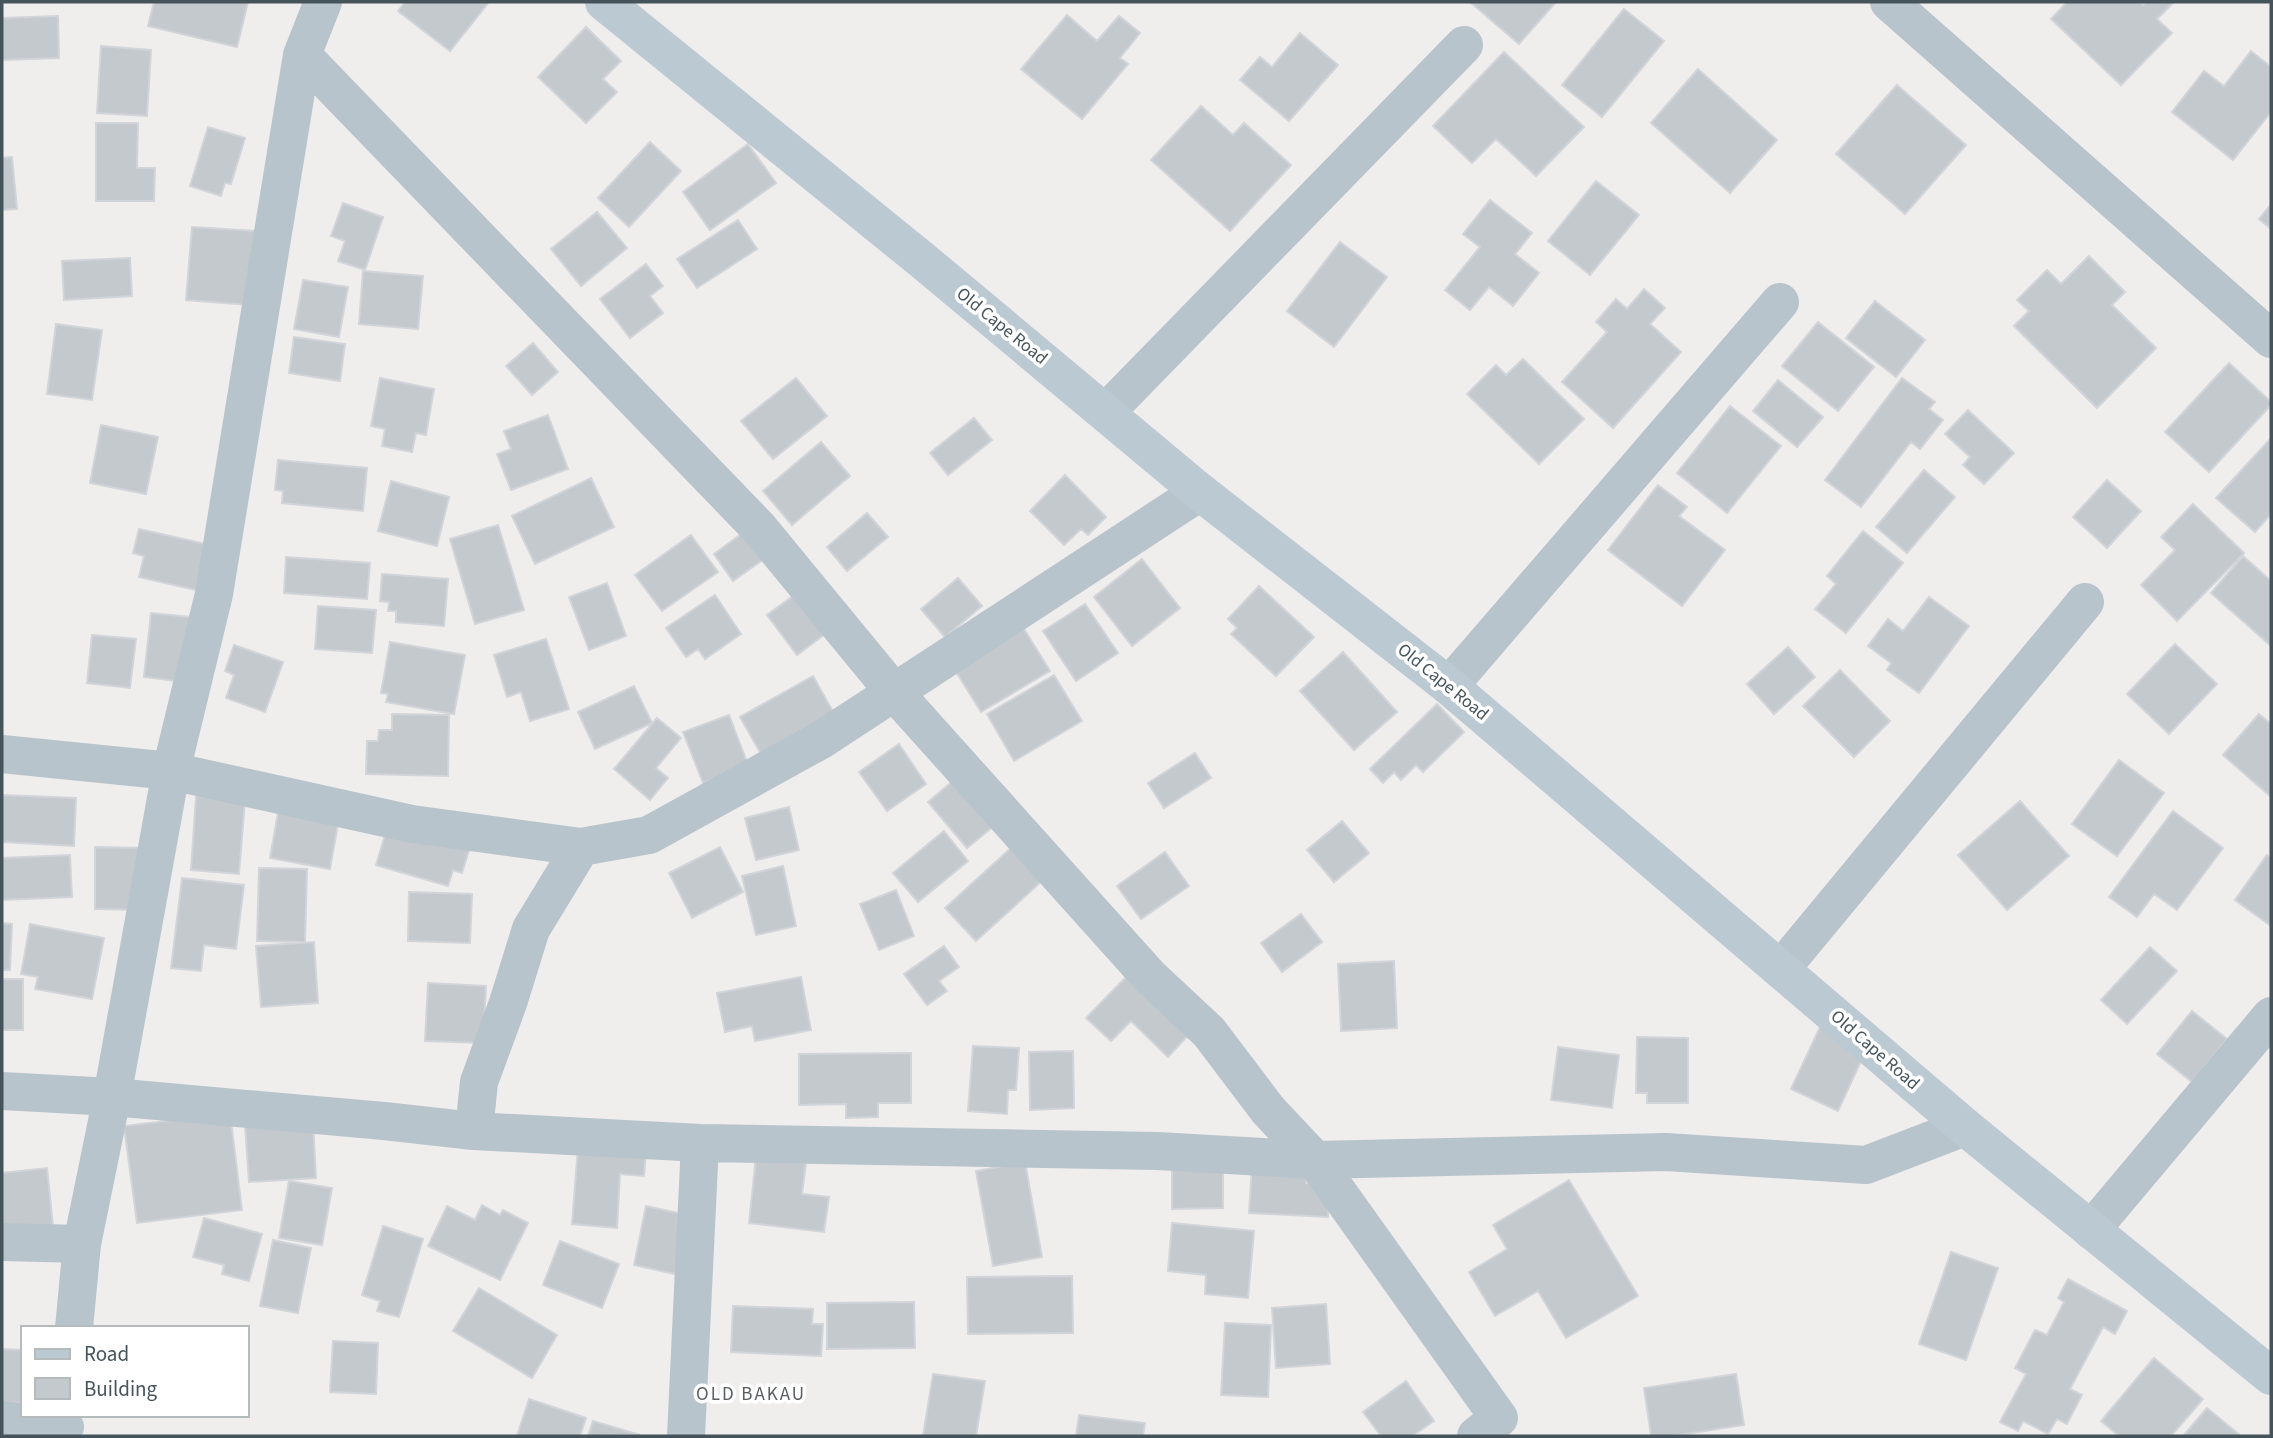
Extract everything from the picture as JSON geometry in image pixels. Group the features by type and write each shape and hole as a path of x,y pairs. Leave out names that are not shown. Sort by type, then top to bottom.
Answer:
{"street":[{"path":"74,1326 82,1244 172,771 214,594 302,55 323,2"},
{"name":"Old Cape Road","path":"604,2 1107,412 1200,492 1449,686 1965,1127 2271,1376"},
{"path":"1889,2 2271,339"},
{"path":"1107,412 1464,45"},
{"path":"302,55 759,528 894,692 1150,976 1209,1032 1268,1110 1315,1160 1499,1418 1476,1436"},
{"path":"1449,686 1780,302"},
{"path":"2,754 172,771 412,824 582,846 649,835 821,740 1200,492"},
{"path":"1781,969 2085,601"},
{"path":"474,1131 479,1082 531,929 582,846"},
{"path":"2091,1230 2271,1016"},
{"path":"2,1091 112,1097 474,1131 699,1143 1157,1151 1315,1160 1666,1152 1867,1165 1965,1127"},
{"path":"686,1436 699,1143"},
{"path":"2,1242 82,1244"},
{"path":"2,1420 65,1426"}],"building":[{"path":"154,2 248,2 237,47 148,26"},
{"path":"405,2 489,2 450,51 398,11"},
{"path":"1470,2 1556,2 1519,44"},
{"path":"2067,2 2140,2 2143,5 2146,2 2174,2 2157,19 2172,33 2121,85 2051,19"},
{"path":"1624,9 1664,41 1602,117 1562,85"},
{"path":"1067,15 1097,41 1119,16 1140,33 1120,58 1128,64 1082,119 1021,69"},
{"path":"58,16 59,58 2,60 2,18"},
{"path":"586,27 621,61 603,79 617,92 586,123 538,77"},
{"path":"1300,33 1338,65 1289,121 1240,80 1260,57 1272,67"},
{"path":"101,46 151,50 147,116 97,113"},
{"path":"2251,51 2271,67 2271,112 2233,160 2172,112 2204,71 2224,86"},
{"path":"1504,52 1584,127 1536,176 1496,139 1472,163 1433,126"},
{"path":"1698,69 1777,140 1730,193 1651,123"},
{"path":"1897,85 1966,145 1905,214 1836,154"},
{"path":"1201,106 1233,135 1244,123 1291,165 1230,231 1151,160"},
{"path":"96,123 138,123 137,168 155,168 154,201 96,201"},
{"path":"208,127 245,138 231,184 225,183 221,196 190,186"},
{"path":"650,142 681,171 629,227 598,198"},
{"path":"748,144 776,183 710,230 683,192"},
{"path":"12,157 17,209 2,210 2,158"},
{"path":"1596,181 1639,215 1590,275 1548,241"},
{"path":"1490,200 1532,233 1515,254 1539,273 1513,306 1489,287 1470,310 1445,290 1480,247 1463,234"},
{"path":"343,203 383,217 365,270 338,261 345,241 331,236"},
{"path":"2271,204 2271,229 2259,219"},
{"path":"597,212 627,248 581,286 551,249"},
{"path":"738,220 757,249 697,288 677,259"},
{"path":"192,227 256,231 249,305 186,300"},
{"path":"1340,242 1387,277 1334,347 1287,311"},
{"path":"2089,256 2125,292 2112,305 2156,348 2097,408 2014,326 2029,311 2017,300 2047,270 2061,284"},
{"path":"130,258 132,296 64,300 62,261"},
{"path":"646,264 663,286 650,296 663,313 630,338 600,299"},
{"path":"363,271 423,276 418,329 359,324"},
{"path":"303,280 348,287 339,337 294,329"},
{"path":"1644,289 1665,308 1650,324 1681,352 1613,428 1562,382 1607,332 1596,322 1616,299 1627,309"},
{"path":"1875,301 1925,340 1896,377 1846,338"},
{"path":"1818,322 1874,367 1838,411 1782,366"},
{"path":"56,324 102,330 92,400 47,394"},
{"path":"294,337 345,344 340,381 289,373"},
{"path":"533,343 558,372 532,395 506,366"},
{"path":"1523,359 1584,419 1539,464 1467,394 1496,365 1506,375"},
{"path":"2229,363 2271,402 2271,405 2209,472 2165,432"},
{"path":"380,378 434,389 426,435 416,433 412,452 382,446 385,429 371,426"},
{"path":"796,378 827,416 773,459 741,421"},
{"path":"1902,378 1935,402 1929,409 1943,420 1920,449 1911,442 1861,507 1825,480"},
{"path":"1778,380 1823,417 1797,447 1753,411"},
{"path":"1730,406 1781,446 1727,513 1677,473"},
{"path":"1968,410 2014,453 1984,484 1963,465 1970,457 1945,434"},
{"path":"548,415 568,469 511,490 497,454 511,449 504,431"},
{"path":"974,418 992,440 948,475 930,453"},
{"path":"101,425 158,437 146,494 90,483"},
{"path":"2271,438 2271,514 2255,532 2216,498"},
{"path":"821,442 850,476 792,525 763,491"},
{"path":"278,460 367,468 363,511 282,503 283,491 275,490"},
{"path":"1924,470 1955,497 1907,553 1876,527"},
{"path":"1065,475 1106,517 1088,535 1081,529 1064,545 1030,511"},
{"path":"591,478 614,527 535,564 512,516"},
{"path":"2107,480 2141,511 2107,548 2073,517"},
{"path":"391,481 449,497 437,546 378,531"},
{"path":"1658,485 1687,507 1679,516 1725,550 1682,606 1608,550"},
{"path":"2193,504 2244,553 2177,621 2141,585 2175,550 2161,537"},
{"path":"867,513 888,537 847,571 827,547"},
{"path":"498,525 524,610 475,624 450,539"},
{"path":"751,527 771,554 733,581 714,554"},
{"path":"139,529 219,547 209,593 139,577 144,556 133,553"},
{"path":"1863,531 1903,563 1846,633 1815,609 1836,584 1827,576"},
{"path":"691,535 718,572 662,611 635,575"},
{"path":"2243,556 2271,581 2271,646 2211,593"},
{"path":"286,557 370,563 367,599 284,593"},
{"path":"1142,559 1180,608 1132,646 1094,597"},
{"path":"382,574 448,579 444,626 396,622 396,611 388,611 389,602 380,601"},
{"path":"958,578 982,606 945,637 921,609"},
{"path":"607,583 626,636 589,650 569,597"},
{"path":"1259,586 1314,637 1276,676 1231,634 1237,628 1228,619"},
{"path":"804,588 833,628 797,655 767,615"},
{"path":"715,595 741,634 705,659 698,649 686,657 666,628"},
{"path":"1929,597 1969,626 1919,693 1887,670 1891,663 1868,646 1888,619 1903,631"},
{"path":"1085,604 1118,653 1076,681 1043,631"},
{"path":"318,606 376,610 372,653 315,649"},
{"path":"151,613 199,618 191,683 144,677"},
{"path":"1024,629 1050,671 981,712 955,670"},
{"path":"92,635 136,639 130,688 87,683"},
{"path":"546,639 569,709 530,721 521,692 507,697 494,655"},
{"path":"390,642 465,655 454,714 386,702 388,694 381,693"},
{"path":"2175,644 2217,684 2169,734 2127,694"},
{"path":"234,645 283,662 265,712 226,698 234,675 225,671"},
{"path":"1788,647 1815,677 1774,714 1747,684"},
{"path":"1343,652 1397,712 1354,750 1300,691"},
{"path":"1840,670 1890,721 1854,757 1803,706"},
{"path":"1054,675 1082,721 1014,761 987,714"},
{"path":"813,676 835,715 762,756 740,717"},
{"path":"634,686 652,723 595,749 578,712"},
{"path":"1437,704 1464,732 1423,772 1416,765 1401,780 1394,772 1383,783 1370,769"},
{"path":"392,714 449,715 448,776 366,774 367,741 378,741 379,730 392,730"},
{"path":"2259,714 2271,724 2271,797 2223,755"},
{"path":"729,715 749,767 703,783 683,732"},
{"path":"657,718 681,738 656,768 668,778 650,800 614,769"},
{"path":"899,744 926,784 887,811 859,772"},
{"path":"1195,753 1211,778 1164,808 1148,783"},
{"path":"2119,760 2164,793 2117,856 2072,824"},
{"path":"954,780 994,826 967,848 928,802"},
{"path":"2,795 76,798 74,846 2,842"},
{"path":"196,796 245,800 239,874 191,870"},
{"path":"2020,801 2069,856 2007,910 1958,855"},
{"path":"279,807 339,818 330,869 270,858"},
{"path":"789,807 799,850 756,860 745,818"},
{"path":"2173,811 2223,848 2177,910 2154,894 2137,917 2109,897"},
{"path":"1342,821 1369,853 1334,882 1307,850"},
{"path":"388,825 469,850 462,873 453,870 448,886 376,865"},
{"path":"944,831 968,861 918,902 893,873"},
{"path":"95,847 145,848 144,910 95,909"},
{"path":"720,847 743,892 692,918 669,873"},
{"path":"1011,848 1042,881 976,941 945,908"},
{"path":"1165,852 1189,886 1141,919 1117,886"},
{"path":"70,855 72,897 2,900 2,858"},
{"path":"2267,855 2271,858 2271,926 2235,900"},
{"path":"783,866 796,926 756,935 742,876"},
{"path":"259,868 307,869 305,942 257,941"},
{"path":"182,878 244,885 236,949 204,945 201,971 171,968"},
{"path":"896,890 914,936 879,950 860,904"},
{"path":"409,892 472,894 470,943 408,941"},
{"path":"1301,914 1322,942 1282,972 1261,943"},
{"path":"2,923 12,924 10,970 2,970"},
{"path":"30,924 104,938 92,999 35,989 38,977 21,974"},
{"path":"314,942 318,1003 261,1007 256,946"},
{"path":"944,946 959,967 939,981 947,991 927,1005 904,974"},
{"path":"2150,947 2177,971 2127,1024 2101,1000"},
{"path":"1394,961 1397,1028 1341,1031 1338,964"},
{"path":"1131,972 1193,1030 1168,1057 1131,1021 1111,1041 1086,1018"},
{"path":"801,977 811,1030 755,1041 752,1026 725,1032 717,993"},
{"path":"2,979 23,979 23,1030 2,1030"},
{"path":"428,983 486,986 483,1043 425,1041"},
{"path":"2192,1011 2227,1039 2192,1082 2157,1054"},
{"path":"1820,1027 1867,1048 1838,1111 1791,1089"},
{"path":"1637,1037 1688,1038 1688,1103 1647,1103 1647,1093 1636,1093"},
{"path":"973,1046 1019,1048 1016,1090 1008,1090 1007,1114 968,1111"},
{"path":"1558,1047 1619,1055 1612,1108 1551,1100"},
{"path":"1073,1051 1074,1108 1030,1110 1029,1052"},
{"path":"911,1053 911,1103 878,1103 878,1117 846,1118 846,1104 799,1105 799,1054"},
{"path":"230,1113 242,1210 137,1223 124,1126"},
{"path":"313,1121 316,1178 249,1182 245,1125"},
{"path":"578,1147 646,1151 644,1176 620,1174 617,1228 572,1224"},
{"path":"756,1157 806,1163 802,1194 829,1197 824,1232 749,1223"},
{"path":"1223,1161 1223,1208 1172,1209 1172,1162"},
{"path":"1025,1162 1042,1257 993,1266 976,1171"},
{"path":"47,1168 53,1226 2,1232 2,1173"},
{"path":"1252,1168 1307,1171 1306,1183 1330,1184 1328,1217 1249,1213"},
{"path":"1569,1180 1638,1296 1566,1338 1538,1291 1495,1316 1469,1272 1507,1249 1493,1225"},
{"path":"289,1181 332,1188 322,1245 279,1238"},
{"path":"482,1205 500,1215 503,1210 528,1223 500,1280 428,1246 447,1206 475,1220"},
{"path":"646,1206 687,1215 675,1274 634,1265"},
{"path":"204,1218 262,1234 249,1281 222,1274 224,1265 193,1257"},
{"path":"1172,1223 1254,1231 1248,1298 1205,1294 1206,1275 1168,1271"},
{"path":"383,1226 423,1239 399,1317 377,1311 380,1301 362,1295"},
{"path":"273,1240 311,1248 298,1313 260,1306"},
{"path":"560,1241 619,1264 602,1308 543,1285"},
{"path":"1951,1252 1998,1268 1966,1360 1919,1344"},
{"path":"1072,1276 1073,1333 968,1334 967,1277"},
{"path":"2068,1279 2127,1311 2115,1334 2103,1327 2070,1389 2082,1395 2067,1424 2057,1419 2048,1434 2023,1421 2018,1431 2000,1422 2026,1374 2015,1368 2035,1330 2047,1335 2064,1302 2058,1298"},
{"path":"479,1288 557,1335 532,1378 453,1331"},
{"path":"914,1302 915,1348 827,1349 827,1303"},
{"path":"1326,1304 1330,1364 1276,1368 1272,1308"},
{"path":"733,1306 813,1309 812,1324 823,1324 821,1356 731,1352"},
{"path":"1225,1323 1271,1325 1268,1397 1221,1395"},
{"path":"333,1341 378,1343 376,1394 330,1392"},
{"path":"2,1349 21,1350 21,1403 2,1402"},
{"path":"2154,1358 2203,1399 2171,1436 2119,1436 2101,1421"},
{"path":"933,1374 985,1381 976,1436 923,1436"},
{"path":"1736,1374 1744,1425 1672,1436 1651,1436 1644,1388"},
{"path":"1406,1381 1434,1421 1412,1436 1381,1436 1363,1412"},
{"path":"529,1399 586,1418 580,1436 517,1436"},
{"path":"2207,1408 2241,1436 2183,1436"},
{"path":"1079,1415 1145,1423 1143,1436 1076,1436"},
{"path":"593,1421 640,1435 588,1436"}],"district":[{"name":"OLD BAKAU","path":"751,1394"}]}
